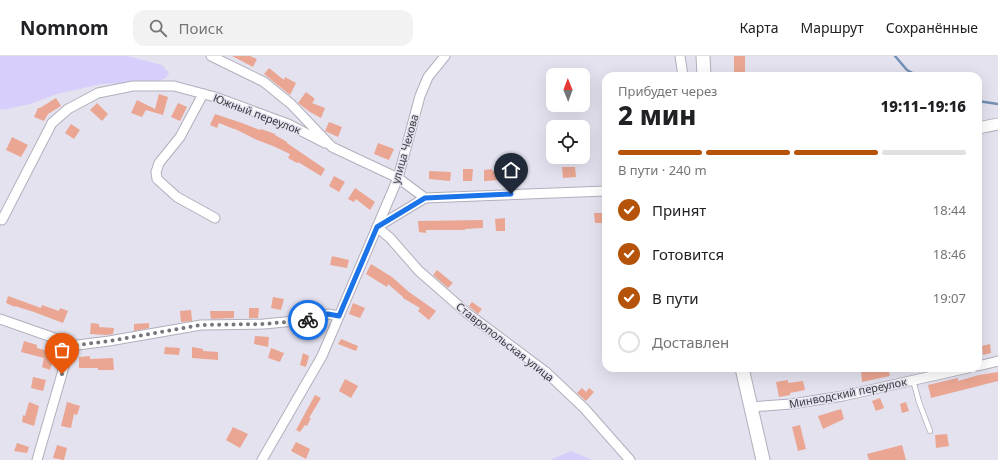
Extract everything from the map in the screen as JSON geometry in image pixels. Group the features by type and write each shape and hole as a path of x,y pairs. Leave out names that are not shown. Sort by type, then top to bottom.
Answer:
{"main road":[{"path":"703,56 704,72"},
{"path":"743,372 750,407 764,460"}],"street":[{"path":"211,56 264,82 291,104 332,147"},
{"name":"улица Чехова","path":"262,460 322,356 398,178 420,96 428,77 445,56"},
{"path":"680,56 682,72"},
{"name":"Южный переулок","path":"2,220 52,123 68,109 98,94 133,86 174,86 215,97 288,124 332,147 398,178 425,198"},
{"name":"Южный переулок","path":"203,94 180,137 159,163 156,172 158,179 177,197 215,218"},
{"path":"982,127 998,124"},
{"path":"377,227 425,198 602,191"},
{"name":"Ставропольская улица","path":"377,227 390,238 419,271 467,313 546,372 584,408 630,460"},
{"path":"0,319 63,341 70,346 109,341 201,325 264,324 306,320 328,314 339,316"},
{"path":"37,460 70,346"},
{"path":"982,365 998,361"},
{"name":"Минводский переулок","path":"750,407 792,404 843,396 950,372"}],"lane":[{"path":"913,380 930,431"}],"shaded area":[{"path":"0,56 127,56 162,65 169,73 166,78 156,82 101,84 57,94 30,104 2,110 0,109"},
{"path":"571,451 592,460 550,460"}],"building":[{"path":"232,56 250,56 257,59 253,67"},
{"path":"734,56 745,56 745,72 734,72"},
{"path":"269,68 284,80 285,77 296,83 290,95 264,74"},
{"path":"306,92 315,99 312,103 325,108 321,118 298,103"},
{"path":"159,94 168,97 163,115 146,110 142,117 131,113 137,100 155,109"},
{"path":"56,98 61,106 48,114 44,121 34,117 38,108"},
{"path":"97,103 108,114 102,121 90,110"},
{"path":"178,103 187,107 180,121 171,117"},
{"path":"215,114 275,134 325,169 321,176 298,162 297,163 288,158 290,154 273,146 219,123 217,128 210,125"},
{"path":"329,122 342,127 338,137 325,131"},
{"path":"71,124 80,130 74,139 65,133"},
{"path":"12,137 28,145 21,157 6,150"},
{"path":"378,143 394,149 389,160 374,154"},
{"path":"562,167 575,167 576,177 563,178"},
{"path":"463,169 473,169 472,181 463,181"},
{"path":"492,169 492,171 510,171 511,181 484,181 484,170"},
{"path":"429,171 451,172 450,181 429,179"},
{"path":"334,176 345,182 339,192 329,186"},
{"path":"355,188 375,202 370,210 356,199 354,202 348,199"},
{"path":"594,213 602,213 602,223 595,223"},
{"path":"505,218 505,231 496,231 495,219"},
{"path":"483,220 483,228 465,230 426,230 426,233 419,232 418,221"},
{"path":"332,256 349,260 347,268 330,265"},
{"path":"371,264 392,277 409,292 436,311 429,320 418,311 420,308 403,298 388,284 387,287 366,274"},
{"path":"437,270 453,283 448,288 433,275"},
{"path":"8,296 41,308 42,305 59,311 60,308 68,311 63,323 6,303"},
{"path":"273,297 284,299 281,310 271,308"},
{"path":"472,302 482,309 478,314 469,306"},
{"path":"353,303 365,308 360,318 349,314"},
{"path":"295,305 310,305 309,313 294,313"},
{"path":"249,308 259,308 258,318 249,318"},
{"path":"191,310 192,321 181,322 180,311"},
{"path":"210,311 234,311 234,318 211,319"},
{"path":"91,323 99,324 99,327 114,328 113,334 90,334"},
{"path":"149,323 149,328 134,331 134,324"},
{"path":"255,336 269,337 268,347 254,344"},
{"path":"341,339 358,346 356,351 338,344"},
{"path":"24,341 37,345 37,348 55,353 50,370 42,367 44,358 21,352"},
{"path":"990,344 991,353 983,355 982,346"},
{"path":"165,347 180,348 179,355 164,354"},
{"path":"192,347 203,349 203,351 218,352 218,360 192,358"},
{"path":"271,348 284,353 280,362 268,358"},
{"path":"303,353 309,356 306,367 300,365"},
{"path":"90,356 90,359 113,358 114,370 79,368 79,357"},
{"path":"861,372 889,372 890,376 862,382"},
{"path":"998,372 998,381 931,398 928,385 958,378 958,381 979,375"},
{"path":"33,377 46,380 43,391 31,388"},
{"path":"345,379 358,386 351,398 339,391"},
{"path":"788,380 788,383 803,381 805,390 779,397 776,382"},
{"path":"582,388 586,392 589,388 594,392 586,401 577,393"},
{"path":"315,395 321,398 309,418 311,418 307,426 305,425 300,432 296,430"},
{"path":"880,398 884,408 876,411 872,401"},
{"path":"29,402 39,406 34,426 22,422 23,415 25,416"},
{"path":"67,402 80,406 77,415 74,414 71,428 61,426"},
{"path":"906,402 909,411 902,413 900,404"},
{"path":"841,409 844,419 823,429 818,416"},
{"path":"800,425 806,449 798,451 792,427"},
{"path":"233,427 248,434 240,448 226,440"},
{"path":"947,434 949,446 936,448 935,435"},
{"path":"296,442 310,449 306,459 291,451"},
{"path":"17,443 29,447 27,453 14,451"},
{"path":"57,445 67,448 64,460 53,458"},
{"path":"902,445 906,460 869,460 867,454"}],"waterway":[{"path":"895,56 907,70 911,72"},
{"path":"982,102 998,104"}],"way so far":[{"path":"62,374 70,346 109,341 201,325 230,323 264,324 308,320"}],"route":[{"path":"308,320 328,314 339,316 377,227 425,198 511,194"}]}
